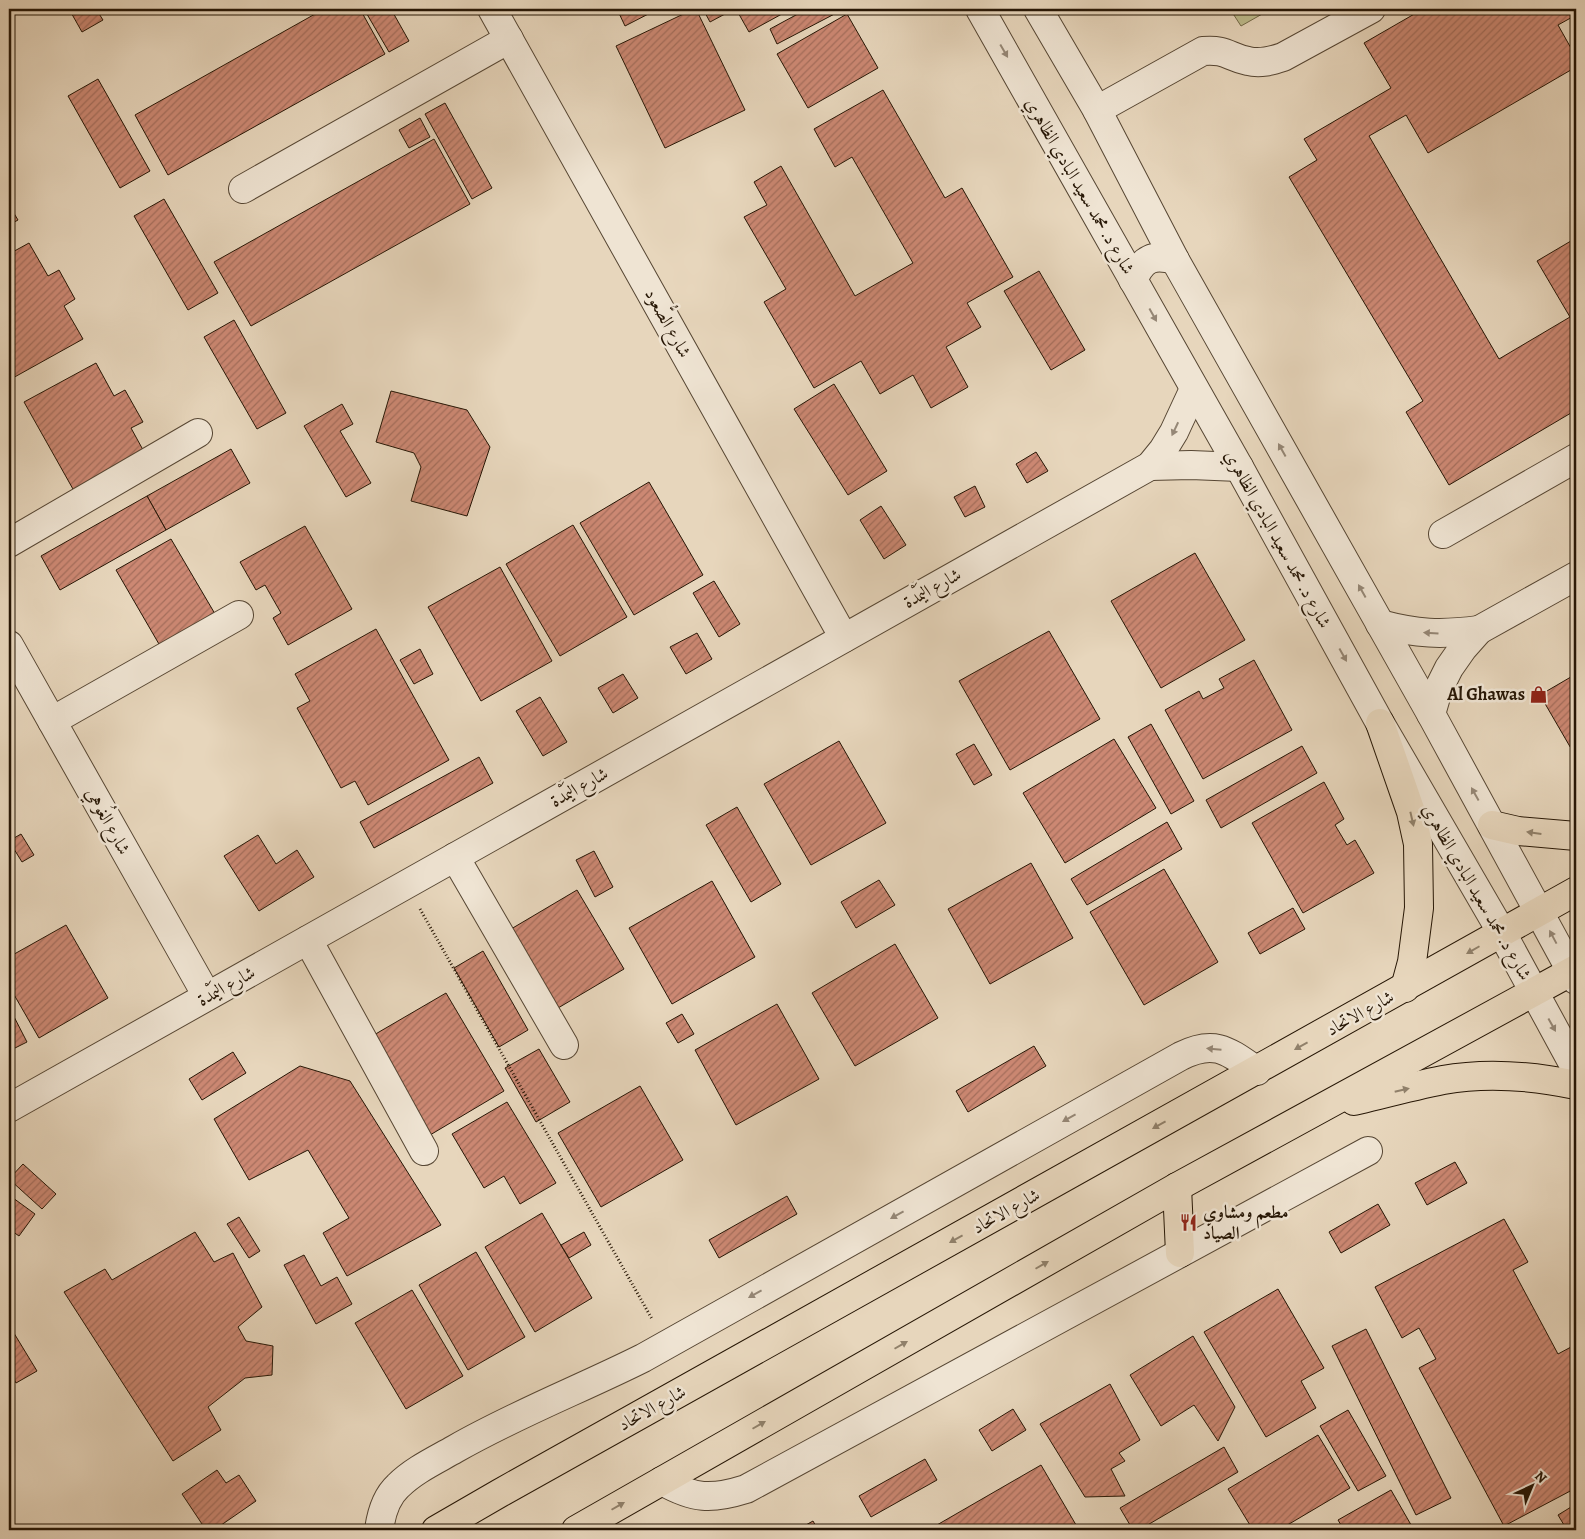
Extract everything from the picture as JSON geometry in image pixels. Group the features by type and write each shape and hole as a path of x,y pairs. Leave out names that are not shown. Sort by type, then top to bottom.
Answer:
{"main road":[{"path":"1380,723 1411,812 1418,844 1419,908 1412,962 1405,988"},
{"path":"1492,825 1526,832 1576,836"},
{"name":"شارع الاتحاد","path":"436,1530 1576,891"},
{"path":"576,1530 1177,1187 1534,992 1575,973"},
{"path":"1320,1109 1444,1080 1470,1077 1497,1075 1542,1078 1576,1085"},
{"path":"1177,1187 1180,1253"}],"street":[{"name":"شارع الصُّعود","path":"492,9 844,638"},
{"name":"شارع د. محمد سعيد البادي الظاهري","path":"980,9 1239,468 1380,723 1502,933 1576,1069"},
{"path":"1038,9 1097,110 1175,260 1575,973"},
{"path":"1097,110 1203,51 1220,51 1248,61 1272,61 1283,57 1371,9"},
{"path":"243,189 509,38"},
{"path":"1133,280 1138,267 1149,259 1162,256 1175,260"},
{"name":"شارع اليَمْدة","path":"9,1108 1150,466 1174,432 1194,388"},
{"path":"9,543 198,433"},
{"path":"1443,534 1576,458"},
{"name":"شارع اليَمْدة","path":"1150,466 1184,464 1239,468"},
{"path":"1431,714 1438,690 1449,668 1462,648 1479,630 1576,576"},
{"path":"52,722 239,615"},
{"path":"1380,624 1429,634 1454,634 1479,630"},
{"name":"شارع الغُوهي","path":"9,645 207,996"},
{"path":"455,857 564,1045"},
{"path":"308,940 424,1151"},
{"path":"379,1530 389,1498 397,1486 407,1478 495,1427 643,1358 1194,1050 1208,1048 1230,1052 1257,1071"},
{"path":"662,1481 681,1492 703,1497 725,1496 746,1488 1368,1151"}],"path":[{"path":"406,884 666,1344"}],"shaded area":[{"path":"1230,9 1271,9 1241,26"}],"building":[{"path":"69,9 96,9 103,20 82,32"},
{"path":"324,9 360,9 385,54 168,175 135,115"},
{"path":"364,9 391,9 409,41 389,52"},
{"path":"617,9 658,9 625,26"},
{"path":"696,9 745,110 665,148 616,46"},
{"path":"703,9 721,9 725,14 710,22"},
{"path":"736,9 791,9 749,32"},
{"path":"807,9 844,9 777,44 770,29"},
{"path":"1423,9 1576,9 1576,15 1558,25 1576,57 1576,67 1428,153 1406,115 1369,136 1499,359 1570,317 1537,261 1576,238 1576,410 1449,485 1406,412 1423,401 1289,177 1317,160 1304,139 1391,88 1364,43"},
{"path":"847,14 878,68 808,108 777,54"},
{"path":"98,79 150,171 120,188 68,96"},
{"path":"883,90 945,198 962,188 1013,277 967,303 981,327 946,347 968,387 931,408 913,375 880,394 861,361 814,388 764,302 786,289 744,217 767,205 754,182 781,166 855,296 913,263 852,157 835,167 814,129"},
{"path":"445,103 492,188 472,199 425,114"},
{"path":"420,118 430,137 409,148 399,130"},
{"path":"434,139 470,204 251,326 214,262"},
{"path":"164,199 218,293 188,310 134,216"},
{"path":"9,205 18,220 9,225"},
{"path":"29,243 48,276 59,270 75,299 64,306 83,339 11,379 9,374 9,254"},
{"path":"1039,271 1085,350 1051,370 1004,291"},
{"path":"234,320 286,413 257,429 204,337"},
{"path":"96,363 114,396 125,390 143,422 131,428 148,459 78,498 24,402"},
{"path":"834,384 887,471 848,495 794,409"},
{"path":"391,391 467,410 490,447 467,516 411,501 421,467 414,453 376,442"},
{"path":"342,404 353,424 340,431 371,483 346,497 304,426"},
{"path":"231,449 250,483 166,530 147,496"},
{"path":"1036,452 1048,471 1027,483 1016,464"},
{"path":"649,482 703,575 634,615 580,523"},
{"path":"975,486 985,507 965,517 954,497"},
{"path":"147,496 166,530 60,590 41,556"},
{"path":"881,506 906,545 884,559 860,520"},
{"path":"573,525 627,617 560,656 506,564"},
{"path":"305,526 352,609 288,645 273,618 281,613 265,585 256,590 240,562"},
{"path":"171,539 218,619 163,651 116,570"},
{"path":"1195,553 1245,640 1161,688 1111,601"},
{"path":"500,567 552,661 481,701 428,607"},
{"path":"714,581 740,624 719,637 693,593"},
{"path":"376,629 449,760 368,805 355,781 341,788 297,708 310,701 295,674"},
{"path":"1049,631 1100,719 1010,770 959,681"},
{"path":"697,633 712,659 686,674 670,647"},
{"path":"420,649 433,674 414,684 400,660"},
{"path":"1254,660 1292,730 1203,779 1165,710 1199,691 1203,699 1224,688 1219,679"},
{"path":"623,674 638,698 613,713 598,688"},
{"path":"1576,674 1576,757 1540,695"},
{"path":"540,697 567,742 543,756 516,711"},
{"path":"1151,724 1194,801 1171,814 1128,737"},
{"path":"1114,739 1156,808 1065,863 1023,793"},
{"path":"839,741 886,823 811,865 764,784"},
{"path":"974,744 992,775 974,785 956,754"},
{"path":"1302,746 1317,773 1221,828 1206,800"},
{"path":"479,757 493,783 374,848 360,822"},
{"path":"1324,782 1344,819 1335,825 1347,845 1355,840 1374,873 1303,913 1252,823"},
{"path":"737,807 781,884 751,902 706,825"},
{"path":"1167,822 1182,849 1087,905 1071,879"},
{"path":"21,834 34,855 22,862 9,841"},
{"path":"258,835 276,864 297,850 314,877 259,911 224,856"},
{"path":"594,851 613,887 595,897 576,860"},
{"path":"1031,863 1073,938 990,984 948,909"},
{"path":"1164,869 1218,962 1144,1005 1090,912"},
{"path":"879,880 895,905 856,928 841,902"},
{"path":"712,881 755,957 672,1004 629,928"},
{"path":"577,890 624,969 553,1011 506,932"},
{"path":"1293,908 1305,929 1260,954 1248,933"},
{"path":"66,925 108,998 39,1038 9,986 9,957"},
{"path":"895,944 938,1018 855,1066 812,993"},
{"path":"483,951 528,1030 499,1047 454,968"},
{"path":"446,993 504,1091 425,1138 367,1039"},
{"path":"777,1004 819,1079 736,1125 695,1050"},
{"path":"9,1007 27,1042 9,1051"},
{"path":"682,1014 694,1034 678,1043 666,1023"},
{"path":"1034,1046 1046,1066 968,1112 956,1091"},
{"path":"539,1049 570,1102 536,1122 505,1068"},
{"path":"233,1052 246,1073 202,1100 189,1079"},
{"path":"300,1066 350,1081 441,1225 347,1276 323,1233 349,1218 308,1150 249,1180 214,1119"},
{"path":"640,1086 683,1160 601,1207 558,1133"},
{"path":"507,1102 556,1183 520,1204 504,1176 484,1188 452,1134"},
{"path":"1455,1162 1467,1183 1427,1205 1415,1183"},
{"path":"23,1164 56,1194 42,1209 9,1179"},
{"path":"9,1195 35,1214 19,1236 9,1229"},
{"path":"787,1196 797,1214 719,1258 709,1240"},
{"path":"1378,1204 1390,1225 1341,1253 1329,1232"},
{"path":"542,1213 592,1298 535,1332 485,1247"},
{"path":"239,1217 260,1251 249,1258 227,1224"},
{"path":"1504,1219 1528,1262 1513,1270 1558,1354 1571,1347 1576,1357 1576,1488 1504,1526 1419,1368 1436,1359 1419,1328 1402,1338 1375,1287"},
{"path":"195,1232 214,1262 233,1253 262,1307 238,1327 246,1341 273,1346 272,1375 245,1378 208,1407 221,1430 173,1461 64,1292 105,1269 112,1280"},
{"path":"584,1232 591,1245 569,1258 561,1245"},
{"path":"476,1252 525,1337 468,1370 419,1285"},
{"path":"304,1255 321,1286 337,1277 352,1304 316,1324 284,1265"},
{"path":"1278,1289 1324,1368 1301,1381 1316,1408 1266,1437 1204,1332"},
{"path":"412,1290 463,1376 406,1409 355,1323"},
{"path":"9,1325 37,1371 16,1383 9,1370"},
{"path":"1366,1329 1451,1498 1416,1515 1332,1346"},
{"path":"1193,1336 1235,1407 1218,1441 1194,1405 1161,1426 1130,1375"},
{"path":"1110,1384 1140,1440 1119,1453 1125,1461 1111,1469 1125,1496 1085,1497 1040,1424"},
{"path":"1013,1409 1026,1430 992,1451 979,1430"},
{"path":"1348,1410 1386,1476 1358,1491 1320,1426"},
{"path":"1318,1435 1350,1488 1279,1530 1253,1530 1228,1489"},
{"path":"1224,1447 1238,1472 1139,1530 1133,1530 1120,1508"},
{"path":"925,1459 937,1480 871,1517 859,1496"},
{"path":"1041,1465 1079,1530 930,1529"},
{"path":"217,1470 226,1483 239,1475 256,1501 214,1530 206,1530 182,1494"},
{"path":"1391,1490 1414,1530 1344,1530 1338,1520"},
{"path":"1576,1504 1576,1530 1567,1530 1558,1515"},
{"path":"813,1521 818,1530 797,1530"}],"place":[{"name":"Al Ghawas","path":"1539,694"},
{"name":"مطعم ومشاوي الصياد","path":"1189,1222"}]}
